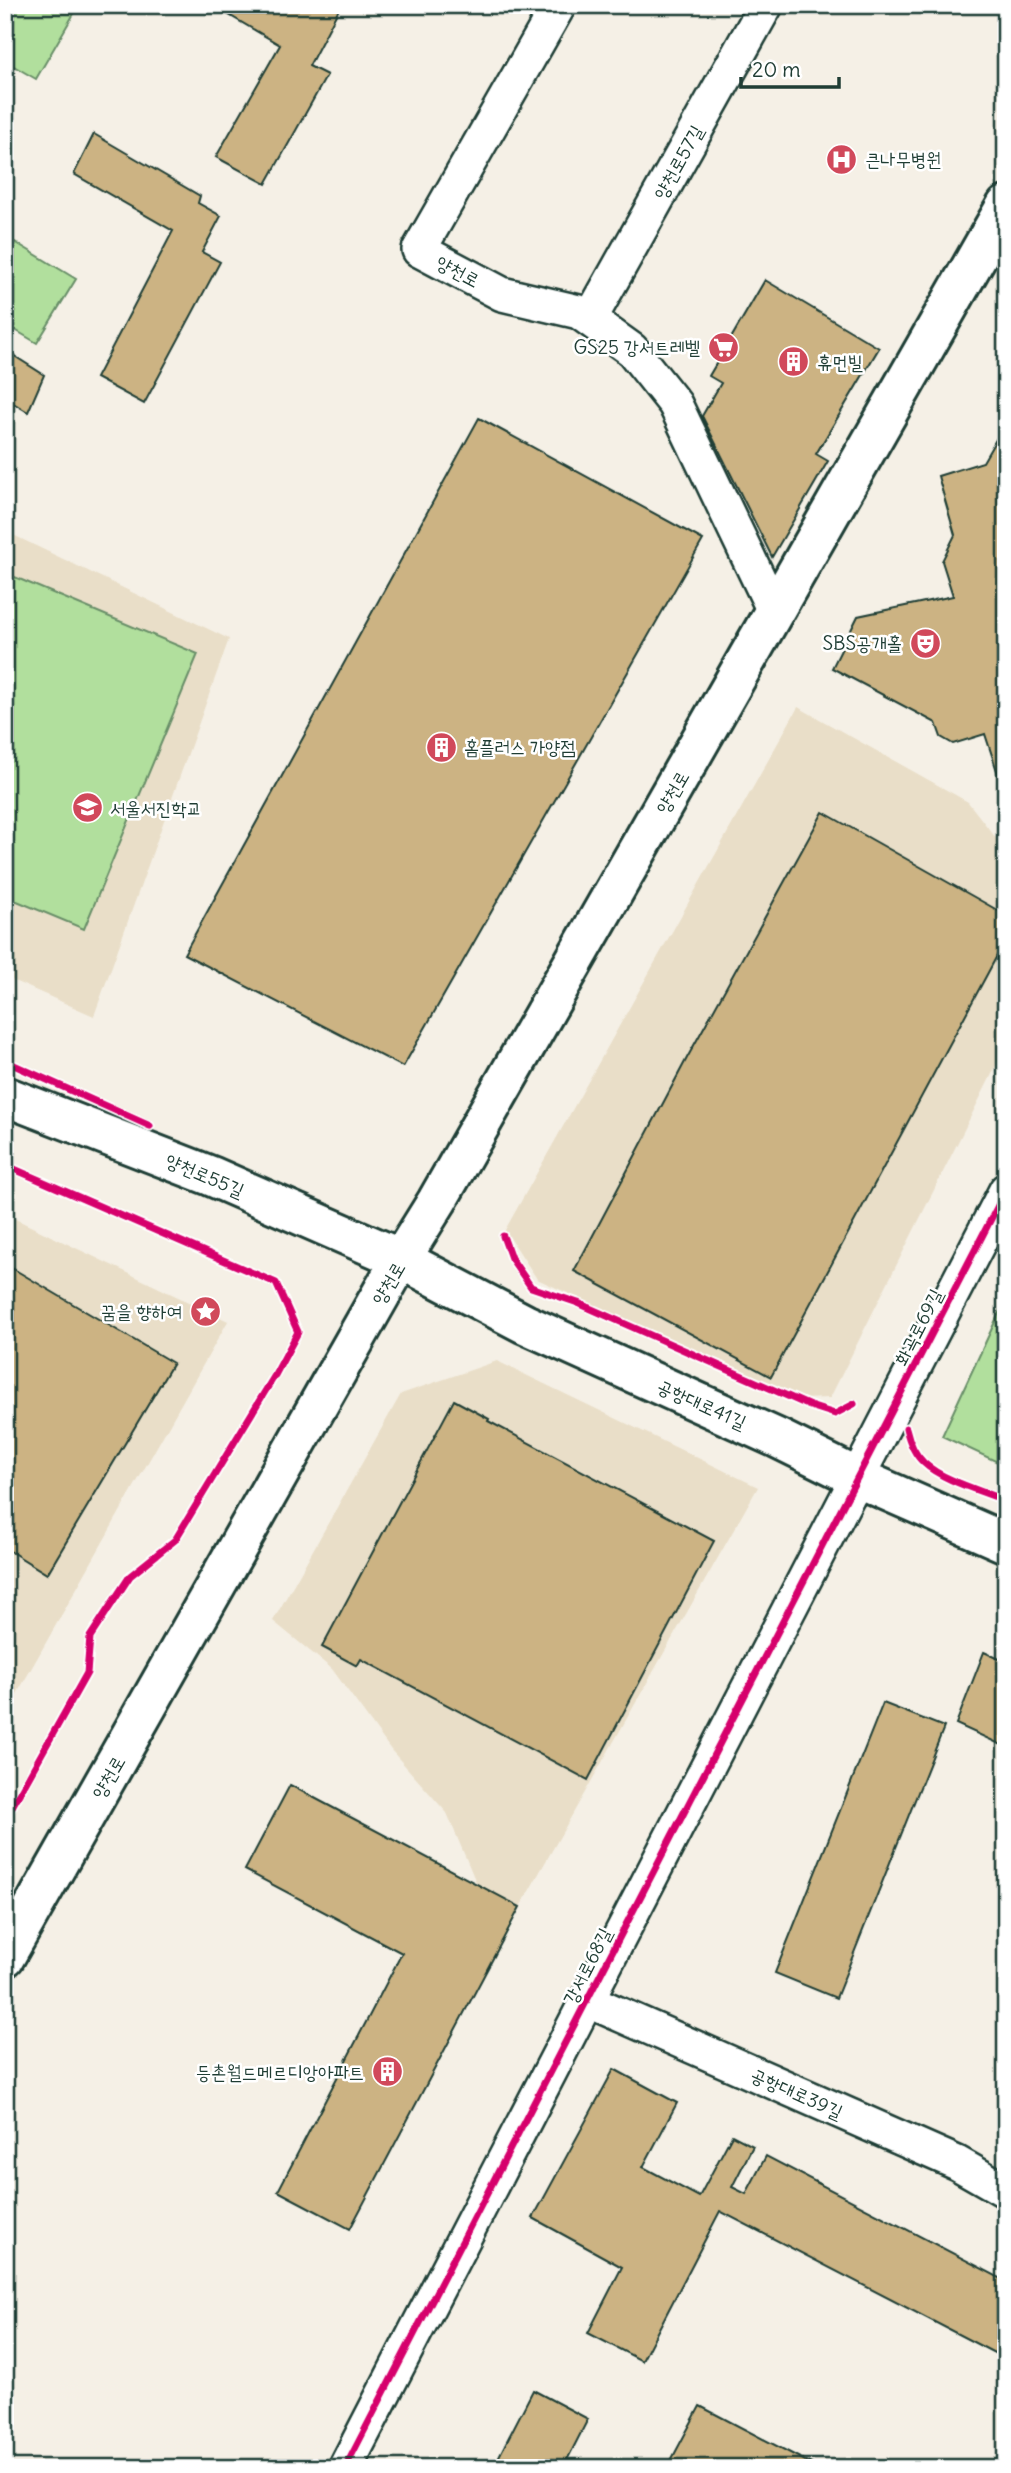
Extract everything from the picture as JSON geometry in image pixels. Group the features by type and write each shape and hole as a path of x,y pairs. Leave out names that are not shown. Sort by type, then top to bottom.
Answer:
{"main road":[{"name":"양천로","path":"5,1956 401,1259 775,613 1006,206"},
{"name":"양천로55길","path":"5,1096 211,1176 401,1259"},
{"name":"공항대로41길","path":"401,1259 525,1324 777,1438 858,1478 1006,1543"}],"street":[{"name":"양천로","path":"559,5 419,250 502,294 579,312 632,349 675,404 775,613"},
{"name":"양천로57길","path":"590,320 766,5"},
{"name":"화곡로69길","path":"858,1478 1006,1190"},
{"name":"강서로68길","path":"345,2468 858,1478"},
{"name":"공항대로39길","path":"587,2000 957,2164 1006,2191"}],"shaded area":[{"name":"서울서진학교","path":"5,531 229,639 94,1016 5,977"},
{"path":"798,707 968,802 1006,851 1006,1046 830,1398 799,1399 537,1279 505,1230"},
{"path":"5,1214 228,1321 5,1715"},
{"path":"497,1361 758,1487 520,1907 478,1887 447,1813 391,1750 332,1669 273,1621 401,1394"}],"green space":[{"path":"5,5 79,5 36,79 5,61"},
{"path":"15,242 76,279 37,343 5,324 5,257"},
{"name":"서울서진학교","path":"5,573 198,654 84,929 5,896"},
{"path":"1006,1298 1006,1466 942,1436"}],"building":[{"path":"212,5 341,5 309,66 327,75 266,184 216,157 280,45"},
{"path":"94,134 200,196 198,203 221,216 202,252 220,262 144,404 96,378 173,231 74,174"},
{"path":"765,280 879,348 816,454 828,461 772,557 702,416 721,383 709,376"},
{"path":"5,350 44,375 28,412 5,398"},
{"name":"홈플러스 가양점","path":"479,418 703,540 403,1067 184,954"},
{"name":"SBS공개홀","path":"1006,422 1006,779 1000,780 985,734 953,744 941,737 936,723 832,668 858,616 953,596 942,561 955,535 938,476 983,462"},
{"path":"823,812 1006,915 1006,939 771,1377 574,1271 687,1058"},
{"path":"5,1264 173,1363 47,1574 5,1548"},
{"path":"454,1400 489,1419 488,1421 714,1541 588,1780 361,1659 357,1666 322,1647"},
{"path":"984,1652 1006,1662 1006,1747 956,1724"},
{"path":"883,1703 944,1727 836,1998 775,1973"},
{"name":"등촌월드메르디앙아파트","path":"290,1785 520,1907 350,2229 278,2191 402,1953 245,1870"},
{"path":"614,2069 677,2103 643,2167 699,2197 732,2135 753,2146 732,2187 746,2194 766,2156 1006,2281 1006,2359 720,2211 642,2361 588,2333 622,2267 533,2218"},
{"path":"533,2390 588,2419 563,2468 493,2468"},
{"path":"700,2406 819,2468 667,2468"}],"cycle path":[{"path":"5,1061 150,1126"},
{"path":"5,1165 276,1283 298,1332 175,1540 130,1576 90,1637 87,1673 5,1819"},
{"path":"345,2468 1006,1190"},
{"path":"503,1236 511,1258 531,1287 578,1303 810,1406 835,1414 854,1404"},
{"path":"906,1428 910,1442 920,1459 932,1469 952,1480 1006,1501"}],"place":[{"name":"큰나무병원","path":"842,159"},
{"name":"GS25 강서트레벨","path":"723,347"},
{"name":"휴먼빌","path":"794,362"},
{"name":"SBS공개홀","path":"925,643"},
{"name":"홈플러스 가양점","path":"441,747"},
{"name":"서울서진학교","path":"87,808"},
{"name":"꿈을 향하여","path":"205,1311"},
{"name":"등촌월드메르디앙아파트","path":"387,2072"}]}
